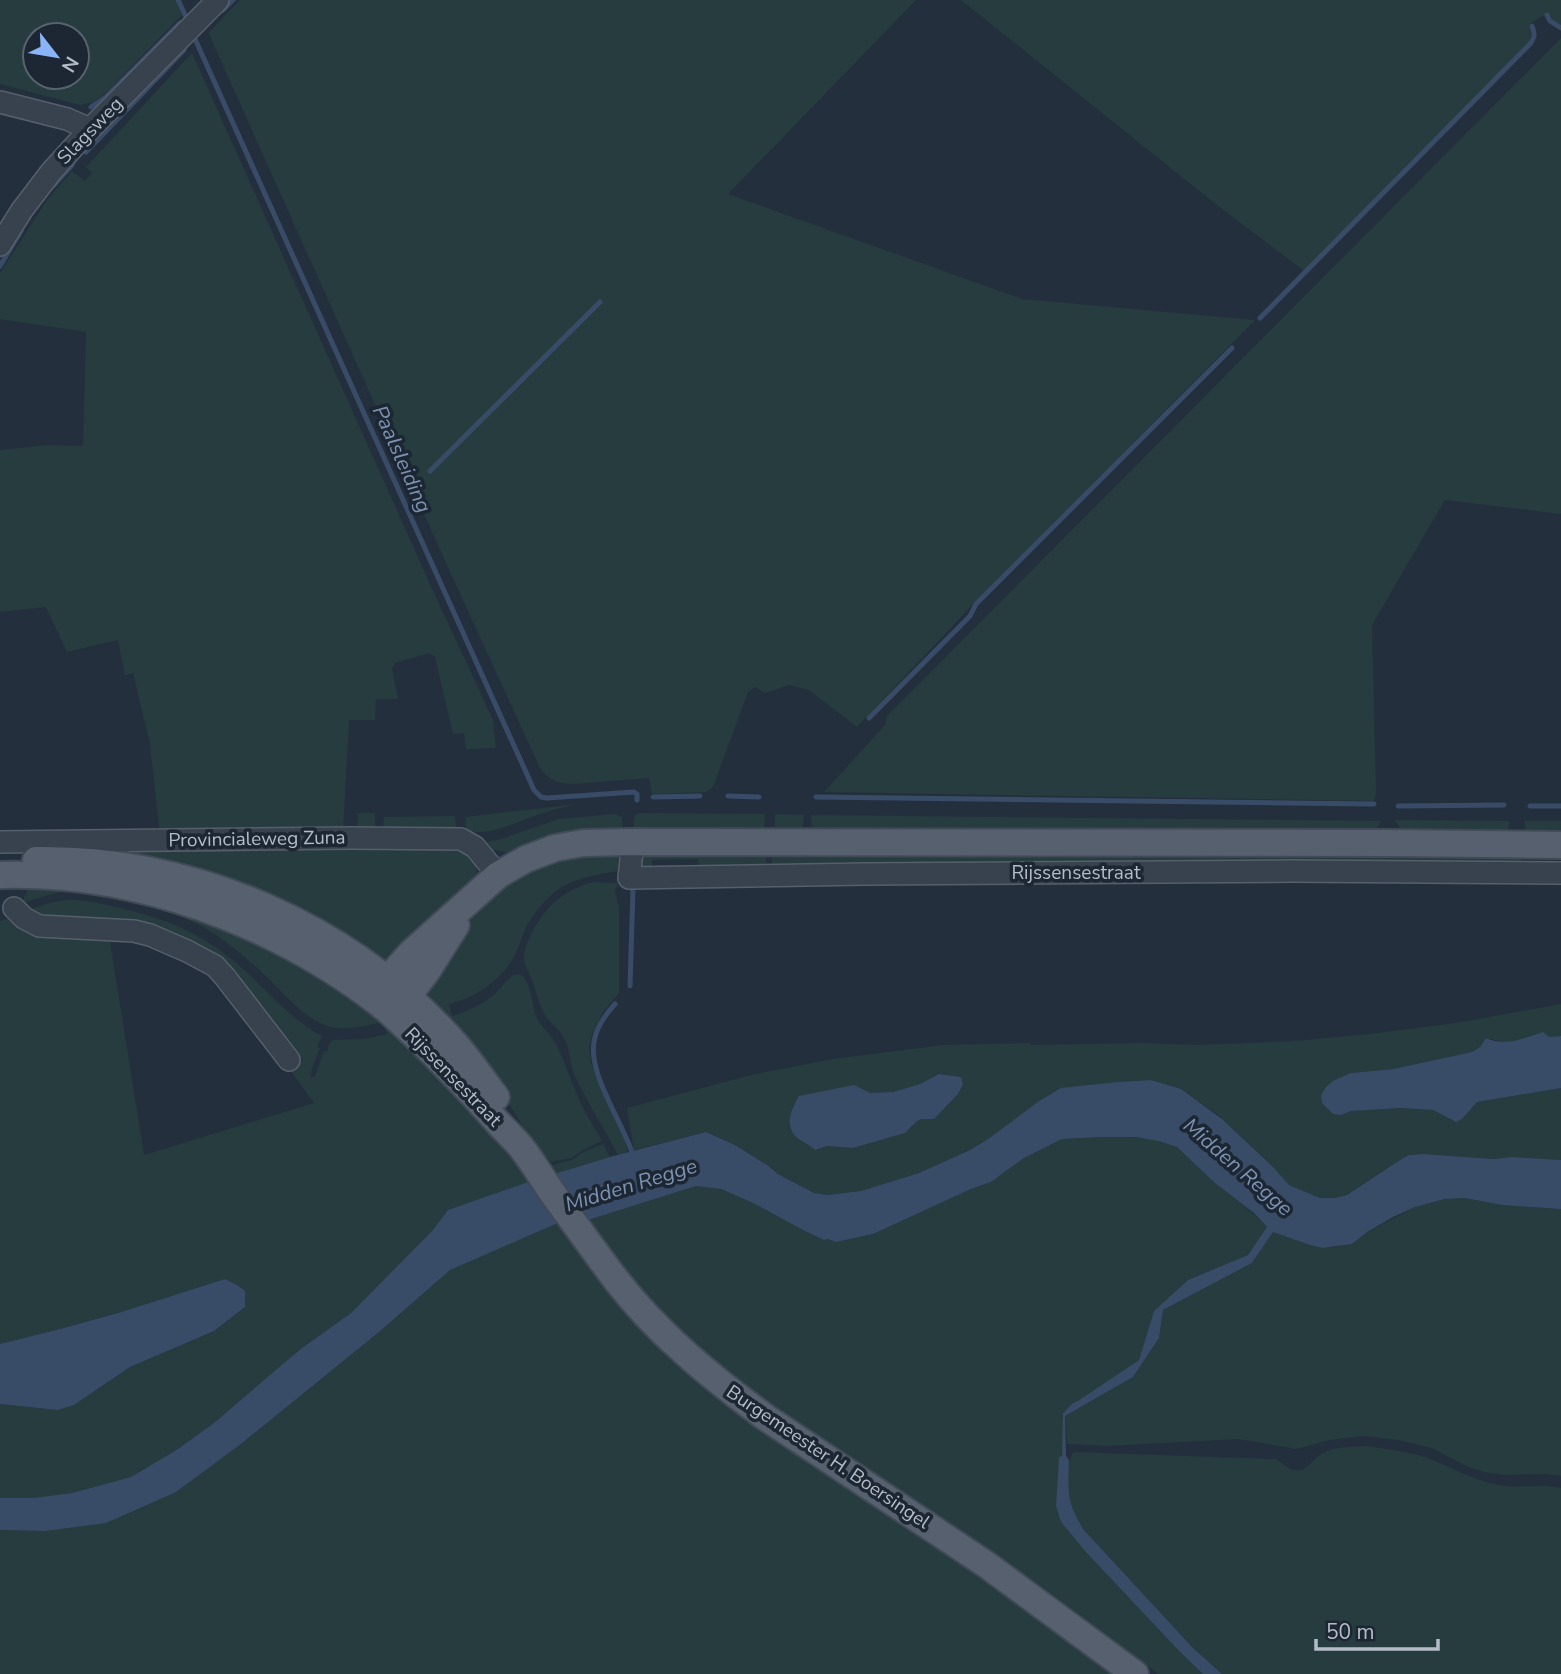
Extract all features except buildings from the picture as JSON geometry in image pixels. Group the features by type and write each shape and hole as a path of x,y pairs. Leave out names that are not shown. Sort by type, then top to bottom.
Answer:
{"main road":[{"name":"Rijssensestraat","path":"387,980 411,953 498,875 526,859 555,848 583,843 1561,845"},
{"name":"Provincialeweg Zuna","path":"10,868 62,860 108,864 167,874 215,887 253,901 316,932 354,955 407,997"},
{"path":"10,868 146,891 211,911 262,932 314,959 382,1006 387,980"},
{"name":"Rijssensestraat","path":"472,898 427,971 407,997 382,1006 465,1086 528,1157"},
{"name":"Rijssensestraat","path":"407,997 457,1047 497,1098 528,1157"},
{"name":"Burgemeester H. Boersingel","path":"528,1157 619,1283 683,1352 765,1417 987,1565 1135,1674"}],"street":[{"name":"Slagsweg","path":"0,246 40,185 90,129 218,0"},
{"path":"0,102 67,119 90,129"},
{"name":"Provincialeweg Zuna","path":"0,842 461,839 475,847 498,875"},
{"name":"Rijssensestraat","path":"629,842 632,851 629,878 1292,871 1561,873"},
{"path":"10,868 7,909 39,926 134,931 169,942 215,966 289,1060"}],"green space":[{"path":"0,0 175,0 182,15 107,92 93,102 80,105 27,91 91,91 91,21 21,21 21,90 0,84"},
{"path":"240,0 916,0 728,194 1022,299 1255,320 978,599 857,727 809,690 789,685 765,693 755,687 748,692 713,787 706,792 652,794 649,778 574,784 559,782 547,776 540,768 212,41 209,32"},
{"path":"961,0 1561,0 1561,25 1553,21 1548,13 1529,24 1529,42 1304,271 1213,202"},
{"path":"1561,38 1561,514 1445,500 1372,625 1374,801 824,792 885,725 887,716"},
{"path":"192,53 493,720 496,748 466,749 464,733 453,734 435,657 429,653 395,663 392,669 398,699 376,699 375,720 349,720 343,832 160,835 150,744 133,673 125,675 118,640 67,652 46,607 0,612 0,450 48,445 83,446 86,332 0,319 0,273 47,200 72,171 85,181 92,173 86,167"},
{"path":"577,804 491,831 473,832 466,829 465,817"},
{"path":"358,813 375,813 375,828 357,833"},
{"path":"640,813 765,814 764,833 634,832 634,818"},
{"path":"615,814 622,817 623,832 506,852 492,850 486,842 559,819"},
{"path":"775,814 804,815 801,833 778,833 775,829"},
{"path":"811,815 1381,821 1375,831 812,831"},
{"path":"455,816 454,830 383,829 384,817"},
{"path":"1395,820 1509,821 1509,828 1502,834 1405,836"},
{"path":"1525,821 1561,821 1561,836 1534,836 1525,828"},
{"path":"33,848 461,848 474,860 477,877 399,956 378,960"},
{"path":"616,851 623,855 619,871 583,878 556,891 531,919 516,953 504,971 479,992 449,1004 452,1016 458,1014 490,998 512,976 520,974 524,977 537,1018 557,1046 581,1104 602,1141 571,1158 551,1162 540,1155 508,1102 429,1004 428,993 433,979 473,915 488,898 517,876 557,858"},
{"path":"766,851 766,868 699,868 698,859 652,860 652,870 641,867 641,854"},
{"path":"772,851 1521,853 1521,865 854,868 854,862 772,864"},
{"path":"43,882 132,894 165,902 253,932 285,948 384,1016 426,1053 531,1181 448,1210 432,1231 351,1313 302,1348 214,1423 178,1449 131,1477 72,1493 33,1498 0,1498 0,1404 58,1410 74,1405 130,1367 214,1331 245,1307 244,1291 225,1279 118,1313 0,1344 0,921 13,917 38,931 109,936 144,1155 314,1103 291,1071 303,1060 232,975 208,955 142,927 44,921 26,911 62,901 92,902 165,921 208,942 236,963 288,1012 322,1036 311,1078 315,1076 324,1051 327,1052 333,1040 365,1039 387,1034 383,1022 336,1028 317,1021 222,939 183,917 76,892 57,893 25,902 23,900 30,888"},
{"path":"593,882 618,883 615,891 619,908 619,993 603,1012 589,1046 595,1073 628,1152 618,1155 574,1074 564,1038 542,1010 524,961 529,939 547,909 572,890"},
{"path":"1561,1004 1561,1036 1504,1042 1486,1038 1480,1047 1472,1052 1393,1069 1351,1073 1328,1110 1341,1115 1360,1110 1433,1110 1456,1122 1477,1102 1561,1088 1561,1160 1409,1155 1347,1195 1320,1198 1289,1185 1218,1115 1181,1089 1151,1080 1060,1089 970,1150 919,1173 861,1191 828,1195 814,1193 778,1174 735,1145 706,1132 634,1150 627,1108 751,1075 833,1059 943,1045 1197,1045 1295,1041 1456,1023","holes":["939,1074 960,1077 963,1084 958,1094 934,1118 921,1119 905,1133 853,1148 827,1146 815,1150 790,1128 794,1104 893,1092 920,1084"]},
{"path":"1062,1139 1150,1139 1177,1147 1267,1227 1248,1255 1188,1280 1154,1311 1139,1360 1073,1403 1063,1413 1063,1443 1056,1506 1181,1653 1203,1674 1158,1674 1043,1587 760,1397 675,1324 611,1254 588,1220 696,1186 721,1189 824,1240 836,1242 873,1234 991,1182 1024,1158"},
{"path":"603,1144 610,1157 558,1173 552,1165 572,1160"},
{"path":"1465,1198 1502,1205 1561,1209 1561,1476 1484,1472 1432,1448 1363,1436 1330,1440 1296,1449 1238,1439 1108,1446 1067,1444 1065,1416 1133,1377 1159,1338 1163,1310 1252,1263 1273,1232 1310,1245 1336,1247 1352,1244 1367,1232 1415,1207 1445,1199"},
{"path":"560,1222 592,1268 930,1538 1119,1674 0,1674 0,1530 45,1531 176,1492 241,1444 379,1332 450,1269"},
{"path":"1368,1446 1425,1457 1491,1483 1561,1488 1561,1674 1222,1674 1193,1648 1084,1530 1072,1510 1069,1496 1068,1473 1073,1452 1274,1459 1291,1469 1299,1470 1319,1455 1333,1449"}],"water":[{"path":"1543,1032 1549,1037 1561,1036 1561,1088 1477,1102 1456,1122 1433,1110 1400,1108 1333,1114 1322,1103 1321,1095 1326,1087 1351,1073 1393,1069 1472,1052 1480,1047 1486,1038 1508,1042"},
{"path":"939,1074 961,1077 963,1084 958,1094 934,1119 921,1119 905,1133 853,1148 827,1146 815,1150 797,1138 790,1126 790,1116 799,1096 854,1085 870,1093 893,1092 920,1084"},
{"name":"Midden Regge","path":"1151,1080 1181,1089 1222,1119 1289,1185 1320,1198 1347,1195 1409,1155 1561,1160 1561,1209 1502,1205 1465,1198 1445,1199 1415,1207 1393,1217 1352,1244 1323,1248 1273,1232 1252,1263 1163,1310 1159,1338 1133,1377 1065,1416 1069,1497 1084,1530 1193,1648 1222,1674 1203,1674 1181,1653 1086,1552 1061,1522 1056,1506 1059,1457 1062,1456 1063,1413 1073,1403 1139,1360 1154,1311 1188,1280 1248,1255 1267,1227 1177,1147 1136,1137 1062,1139 1024,1158 991,1182 873,1234 836,1242 824,1240 721,1189 696,1186 588,1220 560,1222 450,1270 379,1332 241,1444 176,1492 106,1523 45,1531 0,1530 0,1498 33,1498 72,1493 131,1477 178,1449 214,1423 302,1348 351,1313 432,1231 448,1210 610,1157 706,1132 735,1145 778,1174 814,1193 828,1195 861,1191 919,1173 970,1150 1061,1088"},
{"path":"225,1279 245,1291 245,1307 214,1331 130,1367 74,1405 58,1410 0,1404 0,1344 118,1313"}],"waterway":[{"name":"Paalsleiding","path":"178,0 186,17"},
{"path":"223,10 233,0"},
{"path":"1547,15 1550,21 1561,28"},
{"path":"91,107 106,97 180,23"},
{"path":"1260,318 1530,44 1534,35 1532,26"},
{"name":"Paalsleiding","path":"195,39 534,790 541,797 547,798 634,792 637,794 637,800"},
{"path":"86,152 184,50"},
{"path":"53,186 72,165"},
{"path":"0,266 21,231"},
{"path":"430,471 600,302"},
{"path":"869,718 970,616 976,604 1232,348"},
{"path":"653,797 700,796"},
{"path":"728,796 759,797"},
{"path":"816,797 1374,804"},
{"path":"1398,806 1504,805"},
{"path":"1530,806 1561,806"},
{"name":"Paalsleiding","path":"630,986 633,889"},
{"name":"Paalsleiding","path":"615,1004 597,1031 594,1055 601,1083 633,1155"}]}
